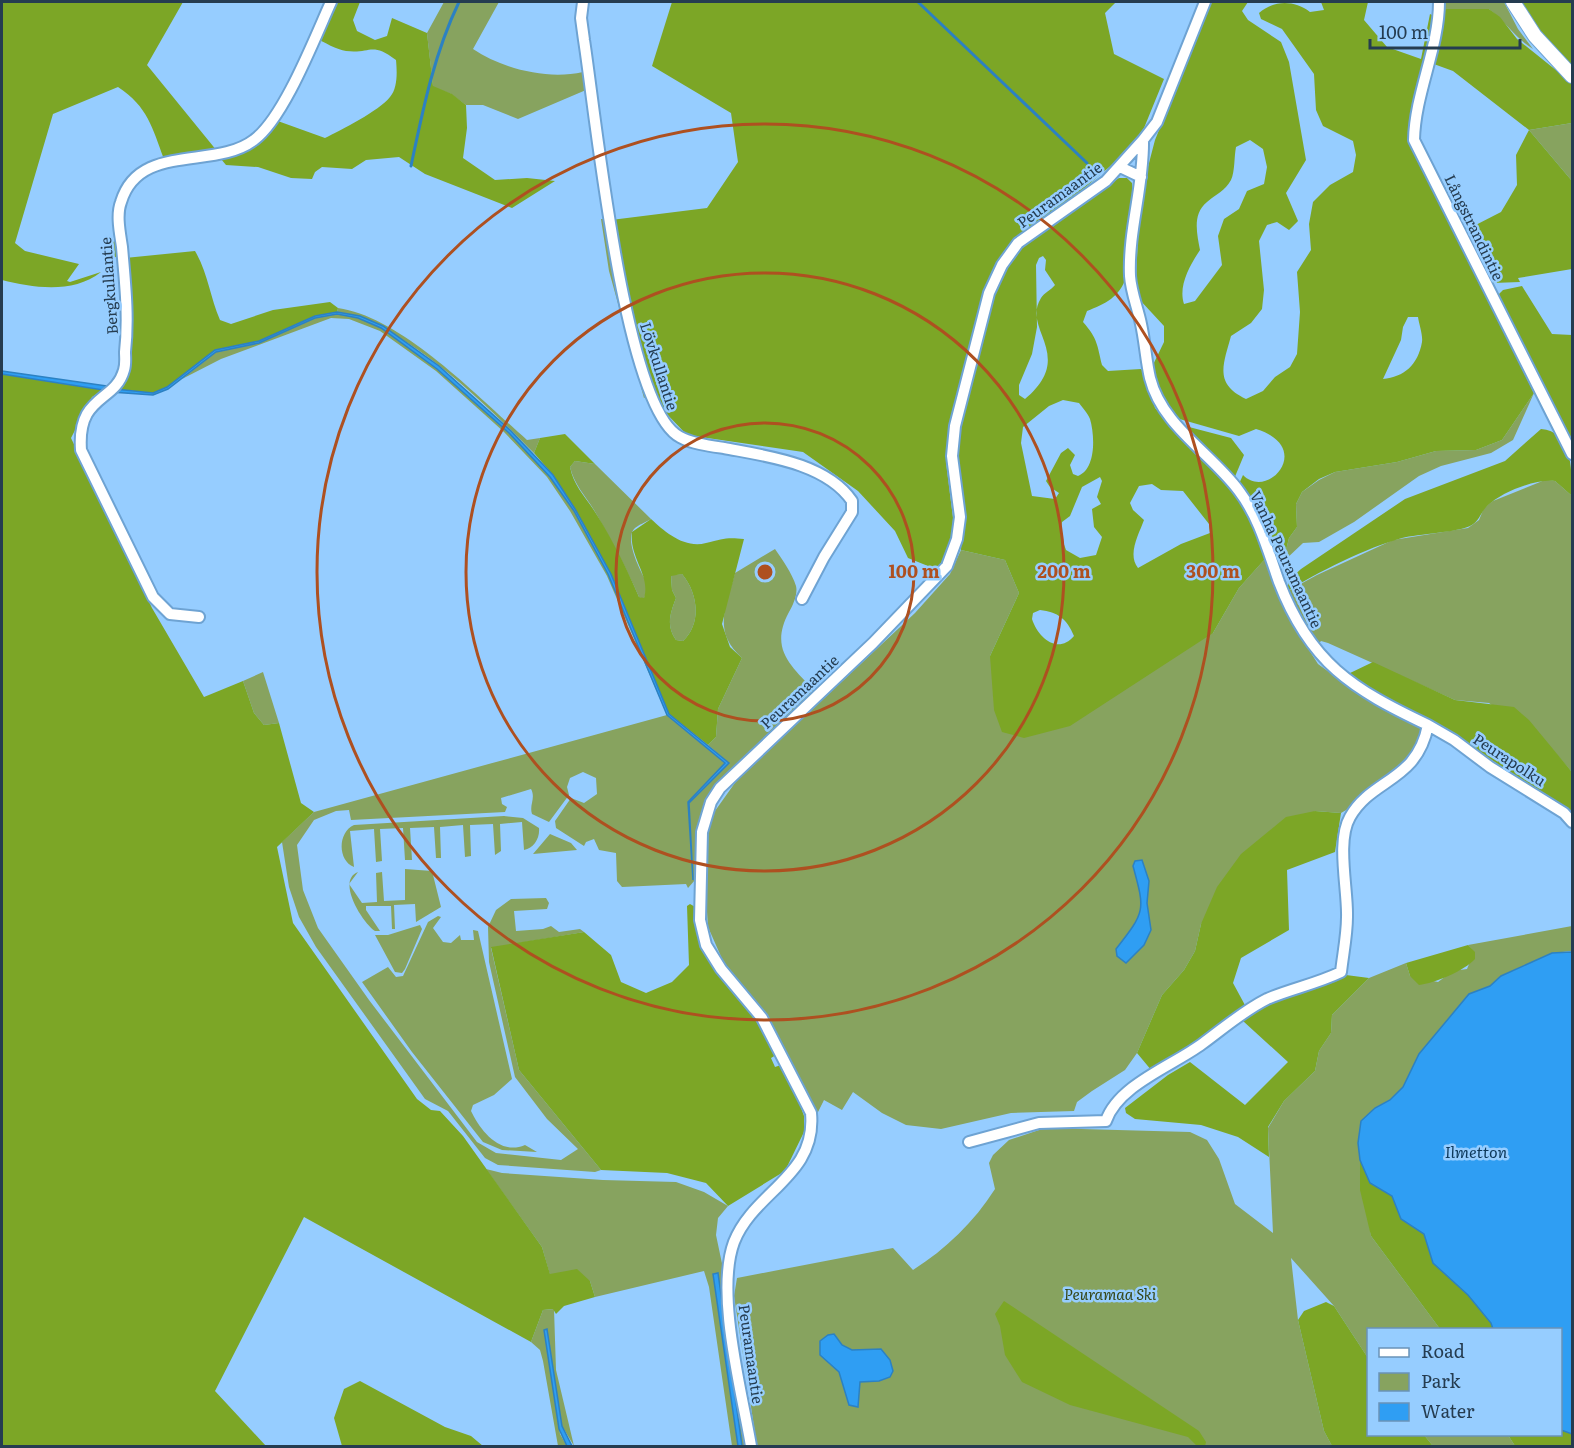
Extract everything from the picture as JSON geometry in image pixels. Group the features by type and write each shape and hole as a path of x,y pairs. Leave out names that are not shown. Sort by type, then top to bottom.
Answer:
{"street":[{"name":"Bergkullantie","path":"199,617 170,614 153,597 81,450 80,432 83,420 96,401 113,387 124,370 127,314 119,225 120,203 128,185 159,164 181,158 219,154 244,147 256,140 284,100 331,2"},
{"name":"Lövkullantie","path":"583,2 582,29 617,275 659,416 678,436 778,459 810,470 838,485 852,501 852,512 824,557 802,599"},
{"name":"Peuramaantie","path":"751,1446 729,1319 728,1269 741,1227 752,1212 800,1163 806,1152 812,1127 810,1113 762,1018 721,969 706,945 700,920 705,816 720,788 873,643 947,566 957,539 960,517 952,456 955,426 989,293 1002,265 1018,243 1092,192 1120,167 1157,122 1205,2"},
{"name":"Långstrandintie","path":"1439,2 1425,86 1414,124 1414,140 1460,227 1547,408 1572,454"},
{"path":"1513,2 1535,36 1572,76"},
{"name":"Vanha Peuramaantie","path":"1143,140 1130,276 1150,379 1159,402 1176,425 1219,467 1240,492 1254,516 1288,604 1312,647 1324,661 1368,695 1428,725"},
{"path":"1120,167 1141,177"},
{"path":"969,1142 1039,1123 1106,1121 1109,1112 1150,1075 1200,1046 1249,1008 1341,972 1347,919 1344,837 1348,818 1357,807 1408,766 1424,743 1428,725"},
{"name":"Peurapolku","path":"1428,725 1564,813 1572,822"}],"green space":[{"path":"2,2 183,2 147,65 217,151 164,159 143,110 118,87 53,114 15,243 25,251 79,264 67,281 101,272 78,284 40,287 2,280"},
{"path":"333,2 360,2 353,20 357,31 375,40 387,36 392,18 427,33 433,86 452,94 466,105 467,128 463,158 495,180 527,178 555,181 512,208 425,174 399,157 366,160 352,169 322,167 315,172 312,179 291,178 258,167 226,165 221,159 275,120 325,138 369,114 393,93 396,60 388,54 376,50 342,50 315,38"},
{"path":"444,2 499,2 473,49 511,67 540,74 583,72 586,90 518,119 483,105 466,105 451,94 433,87 427,33"},
{"path":"672,2 1116,2 1105,13 1114,54 1164,79 1144,128 1127,152 1075,196 1016,239 985,290 949,433 946,462 953,518 952,539 937,574 928,566 908,558 895,531 858,491 803,452 687,435 660,407 653,394 620,276 611,220 707,208 738,162 731,113 652,66"},
{"path":"1211,2 1248,2 1242,11 1248,20 1281,42 1289,62 1306,160 1286,193 1298,221 1289,230 1277,222 1267,225 1259,241 1264,290 1262,309 1251,323 1231,336 1225,356 1225,380 1229,387 1246,399 1263,391 1275,377 1290,367 1297,354 1300,312 1297,272 1311,250 1309,224 1313,202 1330,185 1353,172 1356,155 1353,141 1323,126 1316,110 1314,74 1282,29 1261,19 1259,13 1271,6 1284,3 1297,5 1310,12 1324,10 1321,2 1368,2 1364,20 1387,47 1421,59 1430,14 1434,16 1426,65 1412,112 1410,131 1416,155 1534,393 1502,440 1476,450 1436,451 1397,462 1335,472 1319,479 1302,492 1296,504 1297,527 1289,538 1286,550 1273,555 1238,486 1243,475 1253,481 1264,481 1274,477 1281,469 1284,458 1282,447 1273,437 1256,429 1239,436 1176,418 1162,399 1151,369 1164,342 1164,326 1139,299 1136,278 1143,186 1155,140","holes":["1250,140 1263,149 1267,167 1264,184 1247,191 1239,209 1224,219 1218,236 1222,265 1195,301 1184,304 1184,283 1200,250 1197,224 1199,212 1207,202 1229,184 1236,147","1408,317 1418,317 1422,339 1420,350 1413,363 1404,372 1383,379 1401,340 1403,327"]},
{"path":"1442,2 1504,2 1518,29 1533,49 1489,9 1440,12"},
{"path":"1520,2 1572,2 1572,68 1548,44"},
{"path":"1447,9 1489,9 1500,17 1517,39 1572,83 1572,123 1529,130 1453,71 1431,63 1440,12"},
{"path":"1572,123 1572,181 1529,130"},
{"path":"1529,130 1572,181 1572,269 1518,278 1520,282 1493,283 1486,276 1464,231 1501,212 1517,185 1516,155"},
{"path":"1119,178 1127,178 1132,183 1126,277 1116,295 1087,311 1083,322 1098,347 1102,365 1108,371 1141,369 1146,374 1155,408 1231,488 1249,516 1265,559 1239,588 1213,633 1070,726 1024,738 1002,732 994,710 990,656 1019,593 1005,560 961,550 957,464 958,435 993,299 1006,267 1021,247","holes":["1043,256 1046,260 1045,270 1055,285 1042,296 1037,310 1036,265 1039,258","1037,321 1048,356 1047,369 1040,383 1025,399 1019,395 1019,385 1032,354","1063,400 1079,403 1090,419 1093,434 1091,459 1088,467 1078,476 1073,474 1070,465 1075,455 1068,448 1061,453 1046,481 1059,493 1055,499 1032,496 1021,443 1023,427 1049,406","1100,477 1102,481 1097,497 1101,504 1092,509 1094,527 1102,537 1096,555 1080,558 1066,550 1060,533 1062,522 1070,516 1082,487","1152,484 1161,490 1183,491 1209,524 1210,533 1181,544 1138,568 1134,550 1144,520 1133,510 1130,503 1139,486","1040,610 1061,617 1074,636 1062,644 1049,642 1035,626 1032,619 1033,613"]},
{"path":"601,219 605,219 612,269 648,396 644,398 609,271"},
{"path":"116,240 121,255 110,259 105,246"},
{"path":"195,251 220,320 231,324 273,310 330,302 338,308 337,312 315,316 259,341 215,350 167,387 153,393 115,389 131,337 125,258"},
{"path":"1522,286 1552,334 1572,335 1572,449 1496,297 1503,290"},
{"path":"338,308 362,314 388,326 413,342 463,382 527,440 540,438 534,453 468,390 417,349 390,332 364,320 337,312"},
{"path":"337,314 358,318 381,328 437,369 509,433 550,476 574,511 608,574 667,715 607,576 570,511 547,477 504,432 436,371 380,331 349,319 331,318 221,359 182,379 216,352 259,343 315,318"},
{"path":"2,374 103,390 92,397 71,438 152,608 204,697 243,681 254,713 264,725 279,723 301,803 314,812 277,847 293,923 417,1099 431,1110 440,1111 463,1136 542,1247 550,1274 577,1269 590,1281 595,1297 564,1306 556,1314 553,1309 543,1310 531,1342 304,1217 215,1391 266,1446 2,1446"},
{"path":"1534,393 1513,440 1491,453 1441,466 1419,476 1354,522 1319,542 1303,543 1284,561 1273,555 1286,550 1289,538 1297,527 1296,504 1302,492 1319,480 1335,472 1397,462 1436,451 1476,450 1502,440"},
{"path":"1189,427 1231,438 1244,455 1234,479 1184,428"},
{"path":"1541,429 1552,432 1565,445 1571,465 1572,496 1555,481 1538,482 1519,488 1493,501 1470,526 1388,542 1342,561 1286,592 1290,579 1301,569 1405,499 1505,461"},
{"path":"565,434 595,464 575,461 570,467 577,486 609,535 639,597 644,598 645,582 634,550 632,532 651,519 669,534 691,544 729,538 744,539 722,624 730,647 742,658 718,709 716,737 708,745 669,714 611,574 553,475 534,453 540,438","holes":["682,574 692,590 696,608 693,626 683,641 676,640 670,625 676,598 672,590 671,576"]},
{"path":"575,461 595,464 651,519 634,529 631,534 632,549 648,585 644,599 639,597 608,535 575,480 570,467"},
{"path":"1545,480 1555,481 1572,496 1572,772 1552,749 1489,703 1455,700 1328,643 1321,641 1315,648 1286,592 1393,540 1468,528 1479,520 1484,508 1493,501"},
{"path":"775,549 789,571 796,589 795,599 783,625 782,647 791,665 815,691 705,806 695,839 695,880 688,888 686,884 622,887 617,881 616,853 599,850 594,839 586,842 584,846 556,828 555,821 571,798 584,803 597,794 596,778 583,772 570,778 567,787 569,795 549,822 532,814 531,789 501,798 502,804 507,807 505,812 351,820 349,810 336,811 314,820 297,845 303,890 318,928 369,1000 477,1142 496,1153 561,1160 578,1149 547,1119 515,1077 489,962 488,927 496,910 511,899 546,898 549,903 547,909 514,911 516,931 543,929 551,926 559,932 580,929 584,932 491,948 519,1070 601,1170 595,1172 498,1165 485,1158 448,1111 425,1099 316,947 299,917 289,887 282,842 314,812 667,715 726,764 688,802 693,880 689,803 729,763 708,745 716,737 718,709 742,658 727,638 724,628 725,608 735,573"},
{"path":"961,550 1005,560 1019,593 990,656 1213,633 1239,588 1265,559 1288,617 1318,664 1373,704 1421,725 1421,740 1402,767 1360,802 1341,813 1315,811 1201,924 1195,951 1184,970 1162,995 1137,1053 1125,1070 1077,1102 1074,1111 1011,1113 941,1129 906,1125 882,1113 853,1092 842,1110 824,1100 817,1114 763,1010 723,961 708,927 704,866 710,818 737,780 915,613 950,574"},
{"path":"682,574 692,590 696,608 693,626 683,641 676,640 670,625 676,598 672,590 671,575"},
{"path":"1373,662 1455,700 1514,707 1529,720 1572,772 1572,816 1447,729 1381,698 1348,674"},
{"path":"263,672 279,723 264,725 254,713 243,681"},
{"path":"1315,811 1341,813 1335,852 1287,870 1289,930 1241,958 1233,983 1246,1007 1152,1071 1137,1053 1162,995 1184,970 1195,951 1201,924 1217,887 1241,854 1286,817"},
{"path":"504,816 523,818 539,828 536,842 524,850 522,822 500,824 501,851 495,855 493,824 470,825 471,856 465,857 463,825 440,827 441,858 436,858 434,827 410,828 412,860 405,860 403,828 380,829 382,861 376,862 374,829 350,831 354,867 348,863 342,852 342,840 354,825"},
{"path":"550,834 571,843 577,850 533,854"},
{"path":"405,869 432,871 441,907 416,922 415,904 394,905 395,929 392,929 391,906 366,906 366,910 380,931 375,931 353,901 350,885 362,903 377,902 376,873 382,872 384,901 405,900"},
{"path":"690,904 697,908 698,922 776,1055 771,1058 775,1067 781,1065 804,1116 804,1132 785,1171 728,1206 706,1183 667,1173 601,1170 519,1070 491,947 584,932 611,955 621,982 646,993 672,982 689,965 687,906"},
{"path":"438,916 441,917 433,928 443,942 451,943 460,935 461,940 474,940 473,930 478,931 512,1079 494,1095 473,1105 471,1111 485,1133 499,1144 507,1147 525,1145 537,1152 502,1150 483,1142 412,1052 362,982 388,967 396,977 403,976 428,922"},
{"path":"420,925 422,929 405,969 402,973 395,972 375,935 388,935"},
{"name":"Peuramaa Ski","path":"1572,926 1572,951 1552,953 1501,976 1490,986 1469,994 1420,1054 1403,1087 1390,1100 1375,1108 1359,1136 1360,1160 1371,1236 1439,1328 1367,1328 1367,1356 1334,1306 1291,1258 1298,1320 1324,1431 1332,1446 757,1446 734,1296 737,1278 893,1248 913,1270 958,1234 987,1201 995,1189 989,1163 993,1155 1009,1140 1045,1128 1190,1132 1207,1140 1219,1159 1235,1204 1273,1233 1268,1128 1284,1101 1315,1071 1319,1051 1331,1033 1332,1015 1369,978 1406,963 1410,976 1438,982 1453,971 1467,969 1474,952 1468,945"},
{"path":"1468,945 1475,952 1475,959 1457,972 1419,985 1410,976 1406,963"},
{"path":"1346,975 1369,978 1332,1015 1331,1033 1319,1051 1315,1071 1284,1101 1268,1127 1269,1157 1238,1137 1201,1125 1135,1119 1126,1113 1125,1108 1168,1075 1190,1062 1245,1105 1288,1062 1243,1021 1256,1009"},
{"path":"1360,1160 1370,1183 1392,1196 1401,1219 1424,1234 1433,1263 1468,1295 1493,1328 1439,1328 1371,1236 1360,1190"},
{"path":"486,1169 502,1173 603,1180 676,1182 704,1192 728,1206 718,1218 716,1235 724,1273 747,1446 742,1446 728,1340 713,1274 738,1446 732,1446 709,1287 704,1271 595,1297 590,1281 550,1275 542,1247"},
{"path":"1004,1301 1199,1431 1206,1442 1205,1446 1197,1446 1188,1437 1070,1405 1022,1382 1005,1355 1000,1326 995,1314"},
{"path":"1326,1302 1334,1306 1367,1356 1367,1436 1425,1436 1433,1446 1332,1446 1324,1431 1298,1320 1304,1311"},
{"path":"554,1309 556,1370 574,1446 562,1426 547,1329 560,1434 567,1446 558,1446 543,1361 540,1350 531,1342 543,1310"},
{"path":"360,1381 445,1427 471,1436 483,1446 342,1446 334,1418 344,1389"},
{"path":"1562,1430 1572,1434 1572,1446 1515,1446 1509,1436 1562,1436"},
{"path":"1425,1436 1509,1436 1515,1446 1433,1446"}],"water":[{"path":"337,312 360,316 383,326 439,366 511,431 553,475 575,509 611,574 669,714 729,763 689,803 693,880 688,802 725,763 667,715 608,574 574,511 550,477 509,433 437,369 381,328 358,318 337,314 315,318 259,343 216,352 168,389 153,395 112,392 115,389 153,393 167,387 215,350 259,341 315,316"},
{"path":"2,371 107,386 103,390 2,374"},
{"path":"1142,860 1149,881 1147,903 1151,930 1144,945 1126,963 1117,956 1116,949 1138,918 1141,902 1133,866 1135,861"},
{"name":"Ilmetton","path":"1552,953 1572,953 1572,1434 1562,1430 1562,1328 1493,1328 1468,1295 1433,1263 1424,1234 1401,1219 1392,1196 1370,1183 1360,1160 1358,1143 1361,1121 1375,1108 1390,1100 1403,1087 1419,1054 1469,994 1490,986 1501,976"},
{"path":"718,1273 742,1446 738,1446 713,1274"},
{"path":"547,1329 562,1426 572,1446 567,1446 559,1429 544,1330"},
{"path":"834,1334 842,1345 852,1350 881,1349 890,1360 893,1371 890,1377 879,1381 860,1382 858,1407 849,1405 839,1372 820,1355 820,1341"}],"waterway":[{"path":"411,166 436,62 459,2"},
{"path":"918,2 1087,163"}]}
